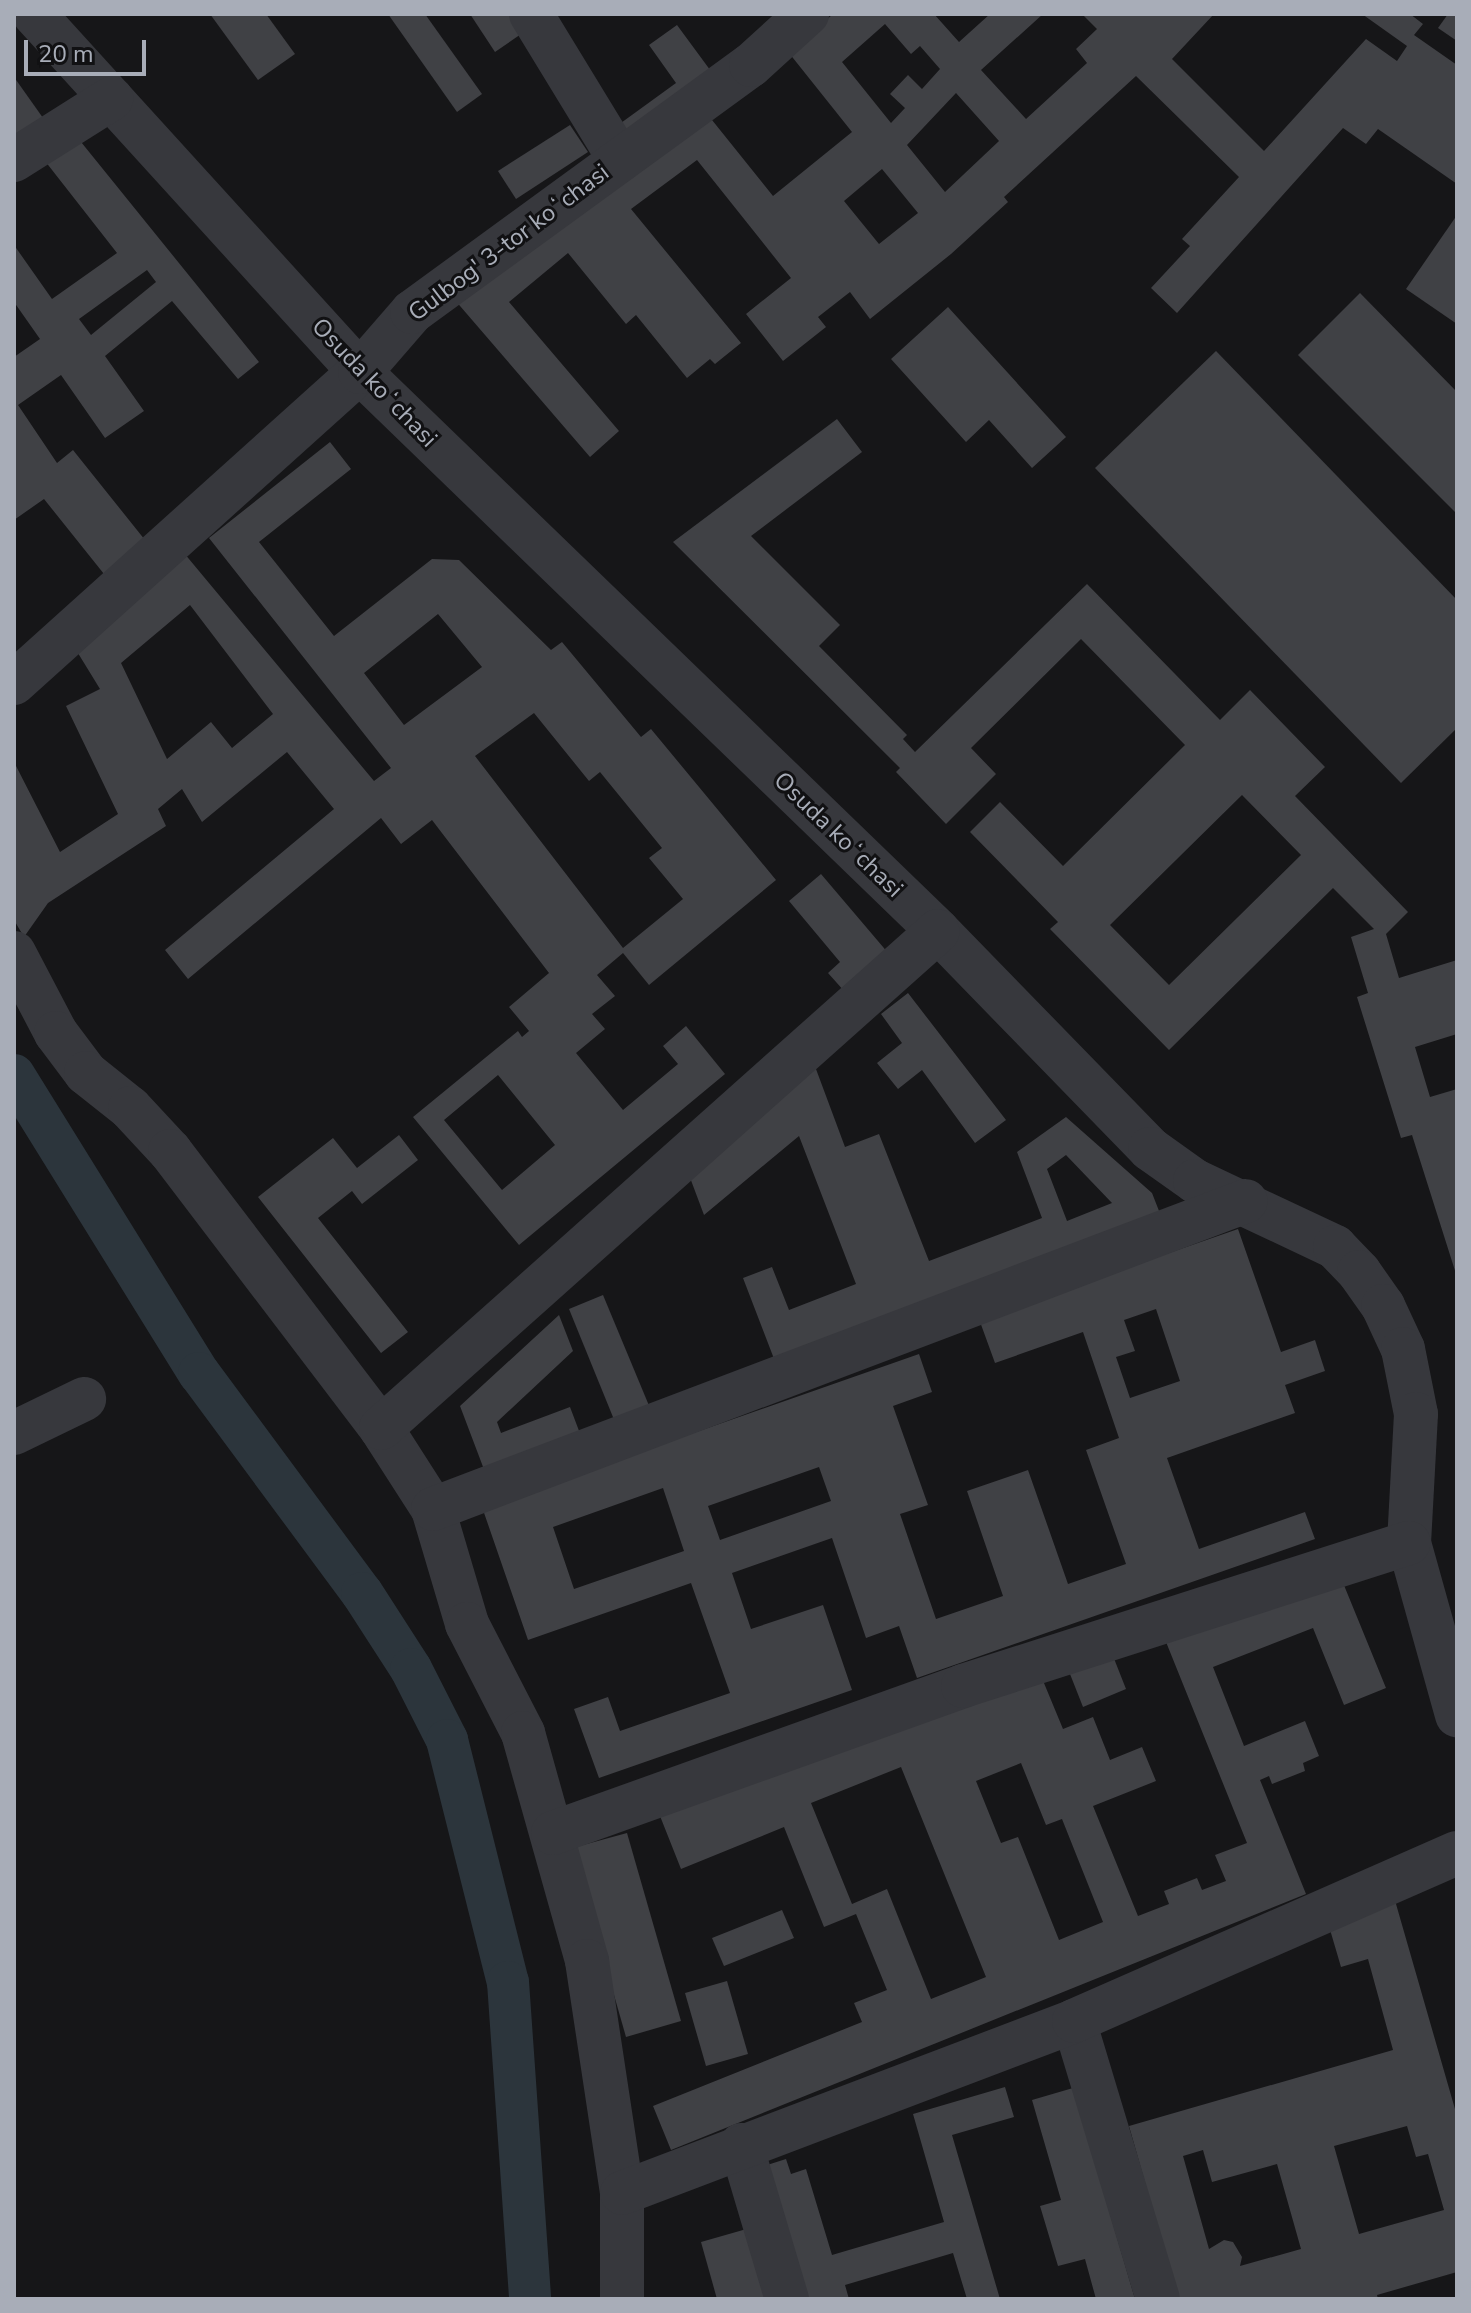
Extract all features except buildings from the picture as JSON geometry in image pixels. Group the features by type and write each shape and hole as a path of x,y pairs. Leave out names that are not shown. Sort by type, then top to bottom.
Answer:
{"street":[{"name":"Osuda koʻchasi","path":"34,14 360,372 938,931 1150,1149 1195,1181 1246,1201 1335,1247 1383,1306 1403,1349 1416,1414 1409,1543 1457,1715"},
{"path":"531,14 620,160"},
{"name":"Gulbog' 3-tor koʻchasi","path":"14,683 360,372 412,312 751,65 807,14"},
{"path":"14,160 111,99"},
{"path":"381,1428 938,931"},
{"path":"14,953 56,1033 86,1073 130,1108 170,1151 381,1428 433,1509 467,1624 523,1733 553,1833 597,2007 622,2193 622,2299"},
{"path":"433,1509 1246,1201"},
{"path":"14,1433 84,1399"},
{"path":"553,1833 963,1686 1409,1543"},
{"path":"622,2193 741,2145 1074,2021 1457,1853"},
{"path":"1074,2021 1158,2299"},
{"path":"741,2145 787,2299"}],"waterway":[{"path":"14,1075 199,1373 362,1593 411,1669 447,1740 508,1982 530,2299"}]}
